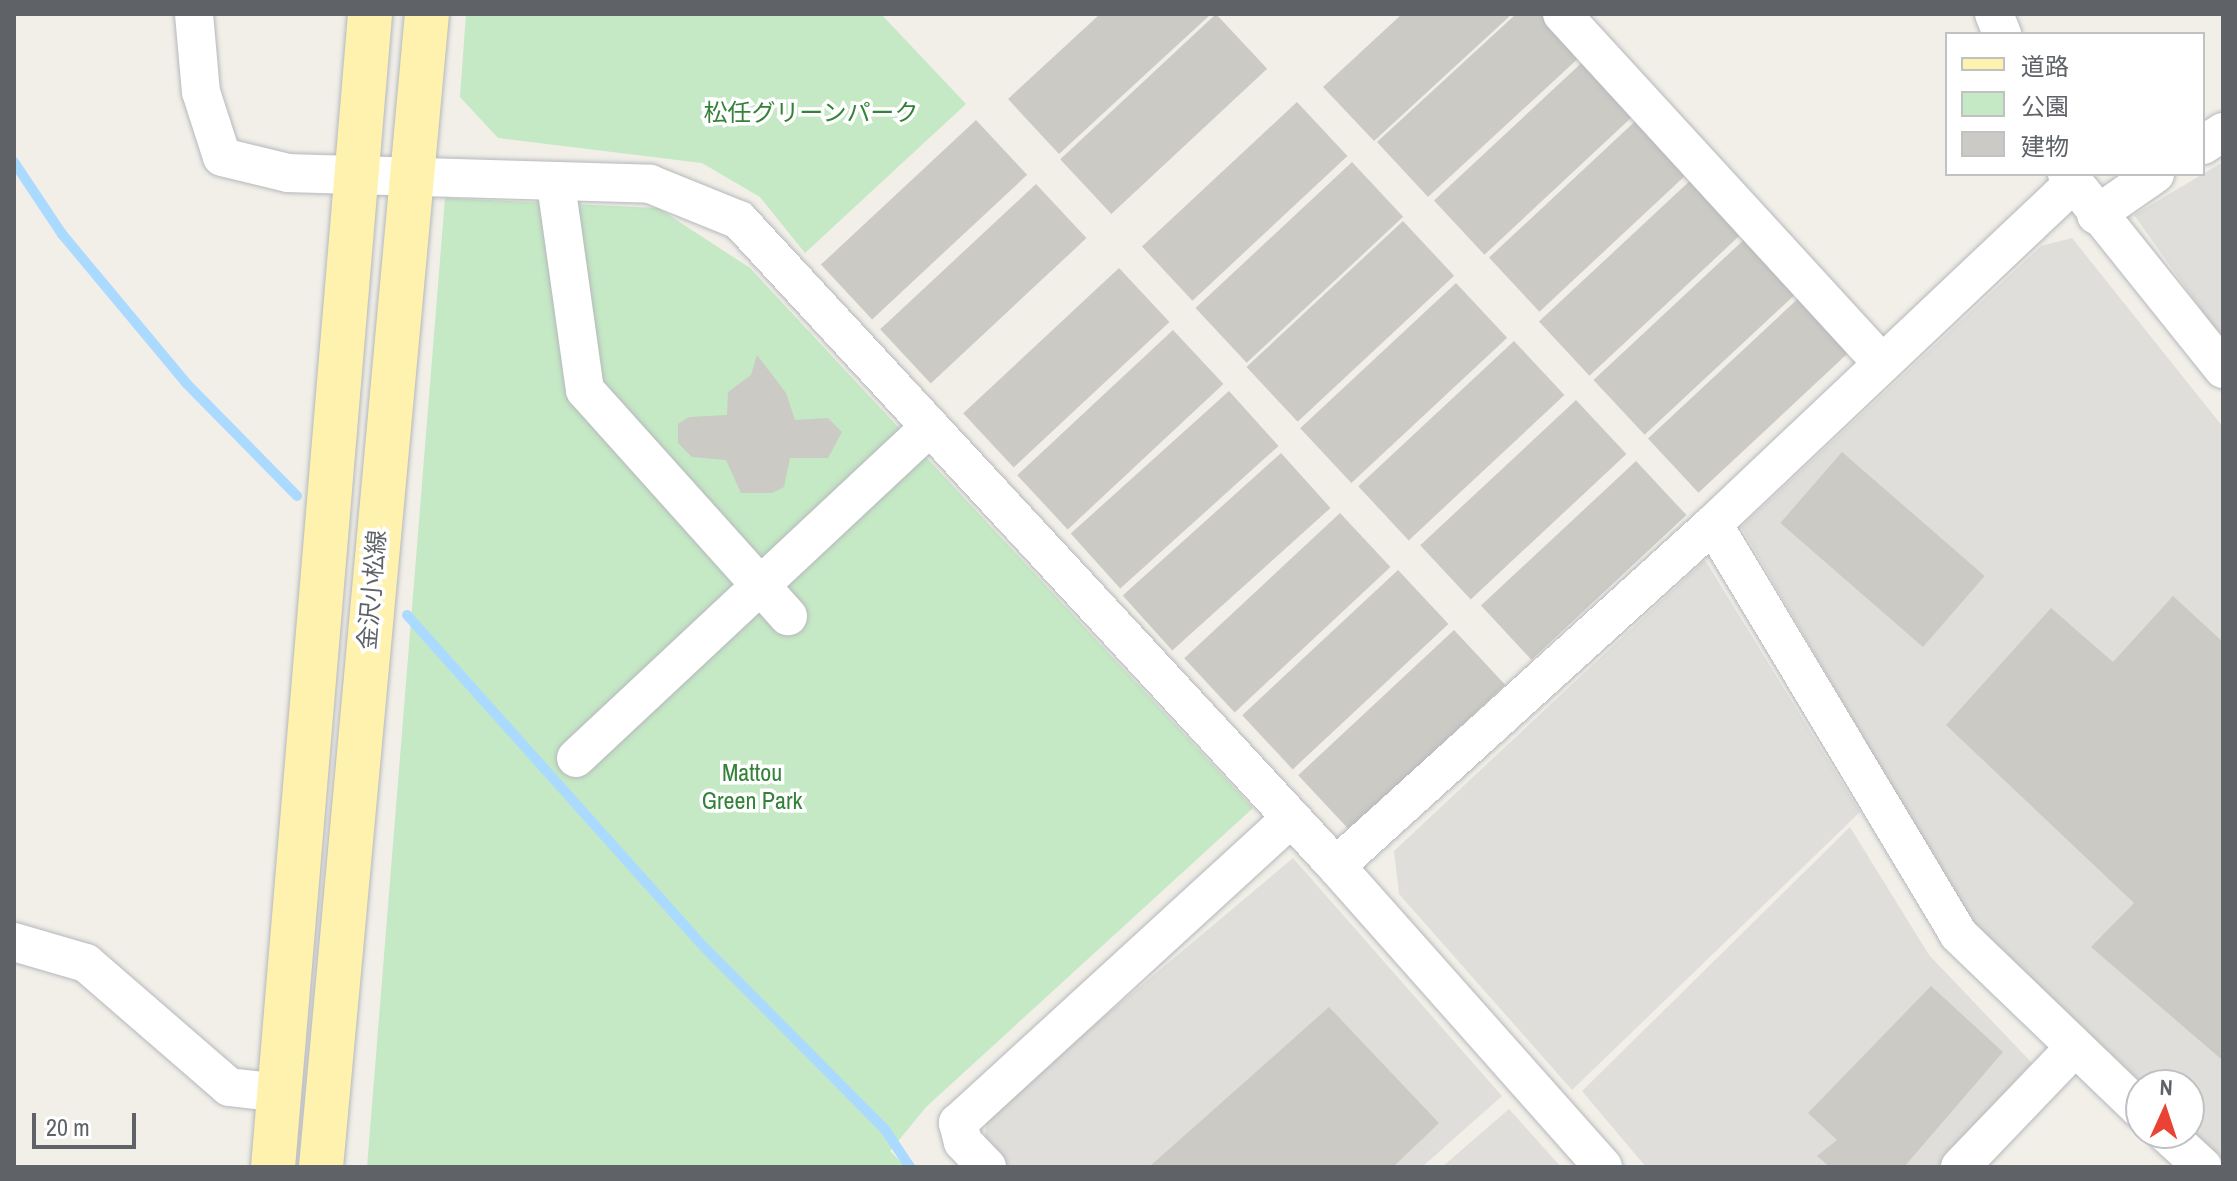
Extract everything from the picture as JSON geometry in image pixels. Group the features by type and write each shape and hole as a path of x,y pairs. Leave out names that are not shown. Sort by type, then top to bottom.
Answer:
{"main road":[{"name":"金沢小松線","path":"273,1167 370,14"},
{"name":"金沢小松線","path":"321,1167 427,14"}],"street":[{"path":"194,14 201,92 222,157 288,173 556,184 650,184 739,220 1336,866 1603,1167"},
{"path":"1562,14 1879,360"},
{"path":"2205,144 2223,132"},
{"path":"2096,215 2152,176"},
{"path":"1336,866 1713,524 1879,360 2069,180 2223,369"},
{"path":"556,184 585,390 788,616"},
{"path":"576,758 930,427"},
{"path":"1713,524 1958,934 2125,1095"},
{"path":"987,1167 963,1142 958,1123 1291,818"},
{"path":"14,942 86,963 229,1087 280,1093"},
{"path":"1960,1167 2074,1048"},
{"path":"2183,1149 2203,1167"}],"shaded area":[{"path":"2223,162 2223,340 2134,215 2199,176 2205,176 2205,173"},
{"path":"2072,238 2223,427 2223,1161 2205,1144 2205,1069 2127,1069 1968,918 1741,527 2041,246"},
{"path":"1705,560 1860,812 1572,1090 1399,894 1394,851"},
{"path":"1850,827 1929,955 2032,1063 1938,1167 1646,1167 1582,1091"},
{"path":"1293,858 1502,1096 1422,1167 1002,1167 984,1146 987,1115"},
{"path":"1509,1109 1561,1167 1442,1167"}],"green space":[{"name":"松任グリーンパーク","path":"466,14 881,14 966,104 805,253 760,197 702,163 498,138 460,97"},
{"name":"Mattou Green Park","path":"445,198 658,208 750,268 1253,808 926,1107 890,1151 906,1167 367,1167"}],"building":[{"path":"1100,14 1211,14 1059,154 1008,99"},
{"path":"1216,14 1267,69 1111,214 1060,159"},
{"path":"1402,14 1512,14 1374,141 1323,87"},
{"path":"1516,14 1548,14 1584,53 1428,197 1377,142"},
{"path":"1589,56 1639,110 1484,255 1434,201"},
{"path":"1297,102 1347,156 1192,301 1142,247"},
{"path":"1644,113 1694,167 1539,312 1489,258"},
{"path":"976,120 1027,175 872,319 821,265"},
{"path":"1352,162 1403,217 1247,363 1195,308"},
{"path":"1694,177 1744,231 1589,376 1539,322"},
{"path":"1036,184 1086,238 931,383 880,329"},
{"path":"1403,221 1454,276 1298,422 1246,367"},
{"path":"1750,234 1801,289 1645,435 1593,380"},
{"path":"1119,268 1169,322 1014,467 963,413"},
{"path":"1456,283 1507,338 1351,483 1300,428"},
{"path":"1803,294 1853,348 1698,493 1648,439"},
{"path":"1173,330 1223,384 1068,529 1017,475"},
{"path":"1514,341 1564,395 1409,540 1358,486"},
{"path":"757,355 786,393 795,420 828,418 842,432 828,458 790,458 784,487 772,493 741,493 726,460 692,457 678,443 678,424 689,417 727,415 728,392 751,375"},
{"path":"1229,391 1279,446 1120,589 1071,534"},
{"path":"1576,400 1626,454 1471,599 1420,545"},
{"path":"1842,452 1985,576 1923,647 1780,523"},
{"path":"1281,453 1331,508 1172,651 1123,596"},
{"path":"1636,461 1686,515 1531,660 1481,606"},
{"path":"1340,513 1390,567 1235,712 1184,658"},
{"path":"1398,570 1448,624 1293,769 1242,715"},
{"path":"2173,596 2223,642 2221,1059 2091,947 2134,903 1946,725 2051,608 2113,662"},
{"path":"1454,630 1505,685 1349,830 1298,775"},
{"path":"1931,986 2003,1052 1904,1167 1830,1167 1817,1156 1837,1140 1808,1113"},
{"path":"1329,1007 1439,1123 1393,1167 1149,1167"}],"waterway":[{"path":"14,162 62,234 187,384 297,496"},
{"path":"407,615 704,947 884,1128 910,1167"}]}
